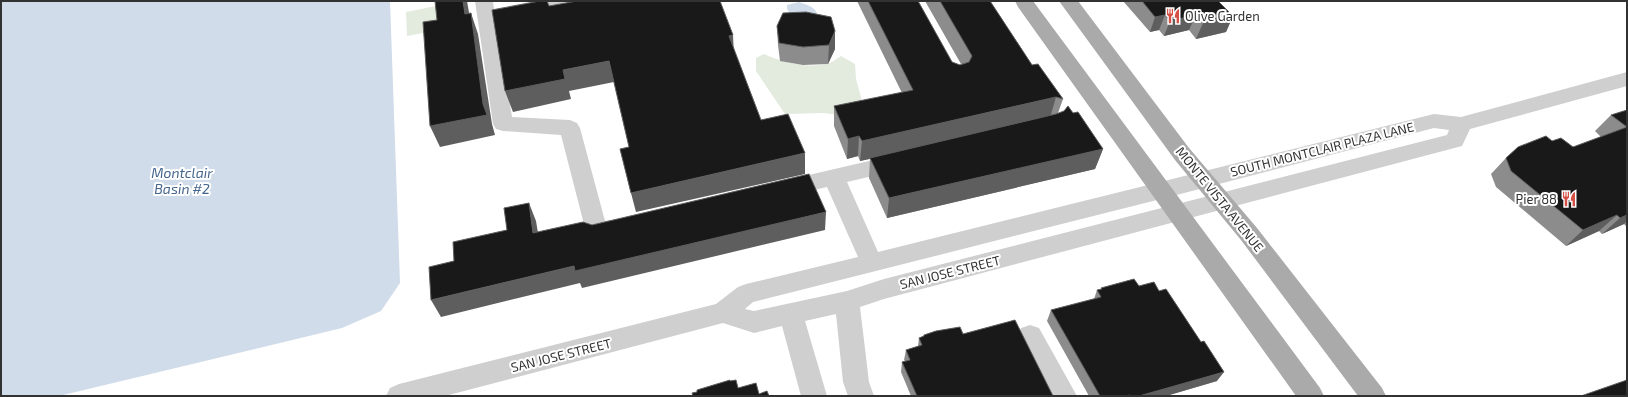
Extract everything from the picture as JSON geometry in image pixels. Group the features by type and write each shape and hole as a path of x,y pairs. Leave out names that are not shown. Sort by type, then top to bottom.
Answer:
{"main road":[{"path":"1024,1 1311,396"},
{"name":"MONTE VISTA AVENUE","path":"1068,1 1177,147 1249,234 1373,396"}],"street":[{"path":"568,1 485,9 503,124 570,128 597,232 635,223"},
{"name":"SOUTH MONTCLAIR PLAZA LANE","path":"1161,191 1434,121 1461,124 1627,79"},
{"name":"SOUTH MONTCLAIR PLAZA LANE","path":"1178,214 1455,141 1461,124"},
{"path":"765,193 919,157"},
{"path":"834,177 872,263"},
{"name":"SAN JOSE STREET","path":"399,396 723,313 746,294 1161,191"},
{"name":"SAN JOSE STREET","path":"723,313 754,322 791,314 847,301 884,289 1178,214"},
{"path":"847,301 856,382 861,396"},
{"path":"791,314 814,396"},
{"path":"1030,336 1064,396"}],"shaded area":[{"path":"436,6 438,30 407,36 406,12"},
{"path":"764,54 779,60 803,65 819,65 829,63 841,56 855,64 856,79 862,101 849,116 823,113 785,114 756,71 756,58"}],"water":[{"name":"Montclair Basin #2","path":"1,1 390,1 400,283 381,311 342,328 59,396 1,396"},
{"path":"799,2 810,6 815,10 819,20 791,15 787,9 787,5"}],"building":[{"path":"435,1 463,1 465,14 471,13 483,104 487,115 430,126 423,22 437,20"},
{"path":"547,1 549,6 577,1 720,1 733,35 729,36 761,120 788,114 805,153 631,193 620,149 629,147 609,61 563,70 565,79 505,91 492,10"},
{"path":"868,1 918,1 952,62 960,65 969,62 972,56 940,1 990,1 1032,65 1038,64 1063,99 1056,97 862,141 859,136 848,139 834,106 913,90"},
{"path":"1142,1 1218,1 1233,16 1203,23 1196,15 1170,21 1165,15 1155,17"},
{"path":"806,12 831,17 835,31 829,45 803,47 779,43 777,26 783,13"},
{"path":"1068,106 1073,113 1078,112 1103,149 889,198 870,158 1056,114 1064,111"},
{"path":"1627,110 1627,127 1611,115"},
{"path":"1627,127 1627,215 1620,218 1617,215 1583,230 1511,171 1506,158 1518,147 1546,136 1552,141 1561,138 1573,147"},
{"path":"809,174 826,212 575,271 574,266 431,300 429,267 454,261 453,242 507,230 504,208 529,203 533,233 583,222 592,225"},
{"path":"1134,279 1139,286 1154,282 1159,291 1166,289 1201,342 1204,341 1224,372 1139,396 1100,396 1051,310 1101,297 1097,290"},
{"path":"1015,320 1053,396 917,396 902,362 910,360 906,350 922,345 919,338 936,331 960,327 963,334"},
{"path":"730,380 736,380 738,388 756,383 759,394 767,391 769,396 693,396 692,393 697,392 697,390"},
{"path":"1627,380 1627,396 1581,396"}],"place":[{"name":"Olive Garden","path":"1173,16"},
{"name":"Pier 88","path":"1569,199"}]}
